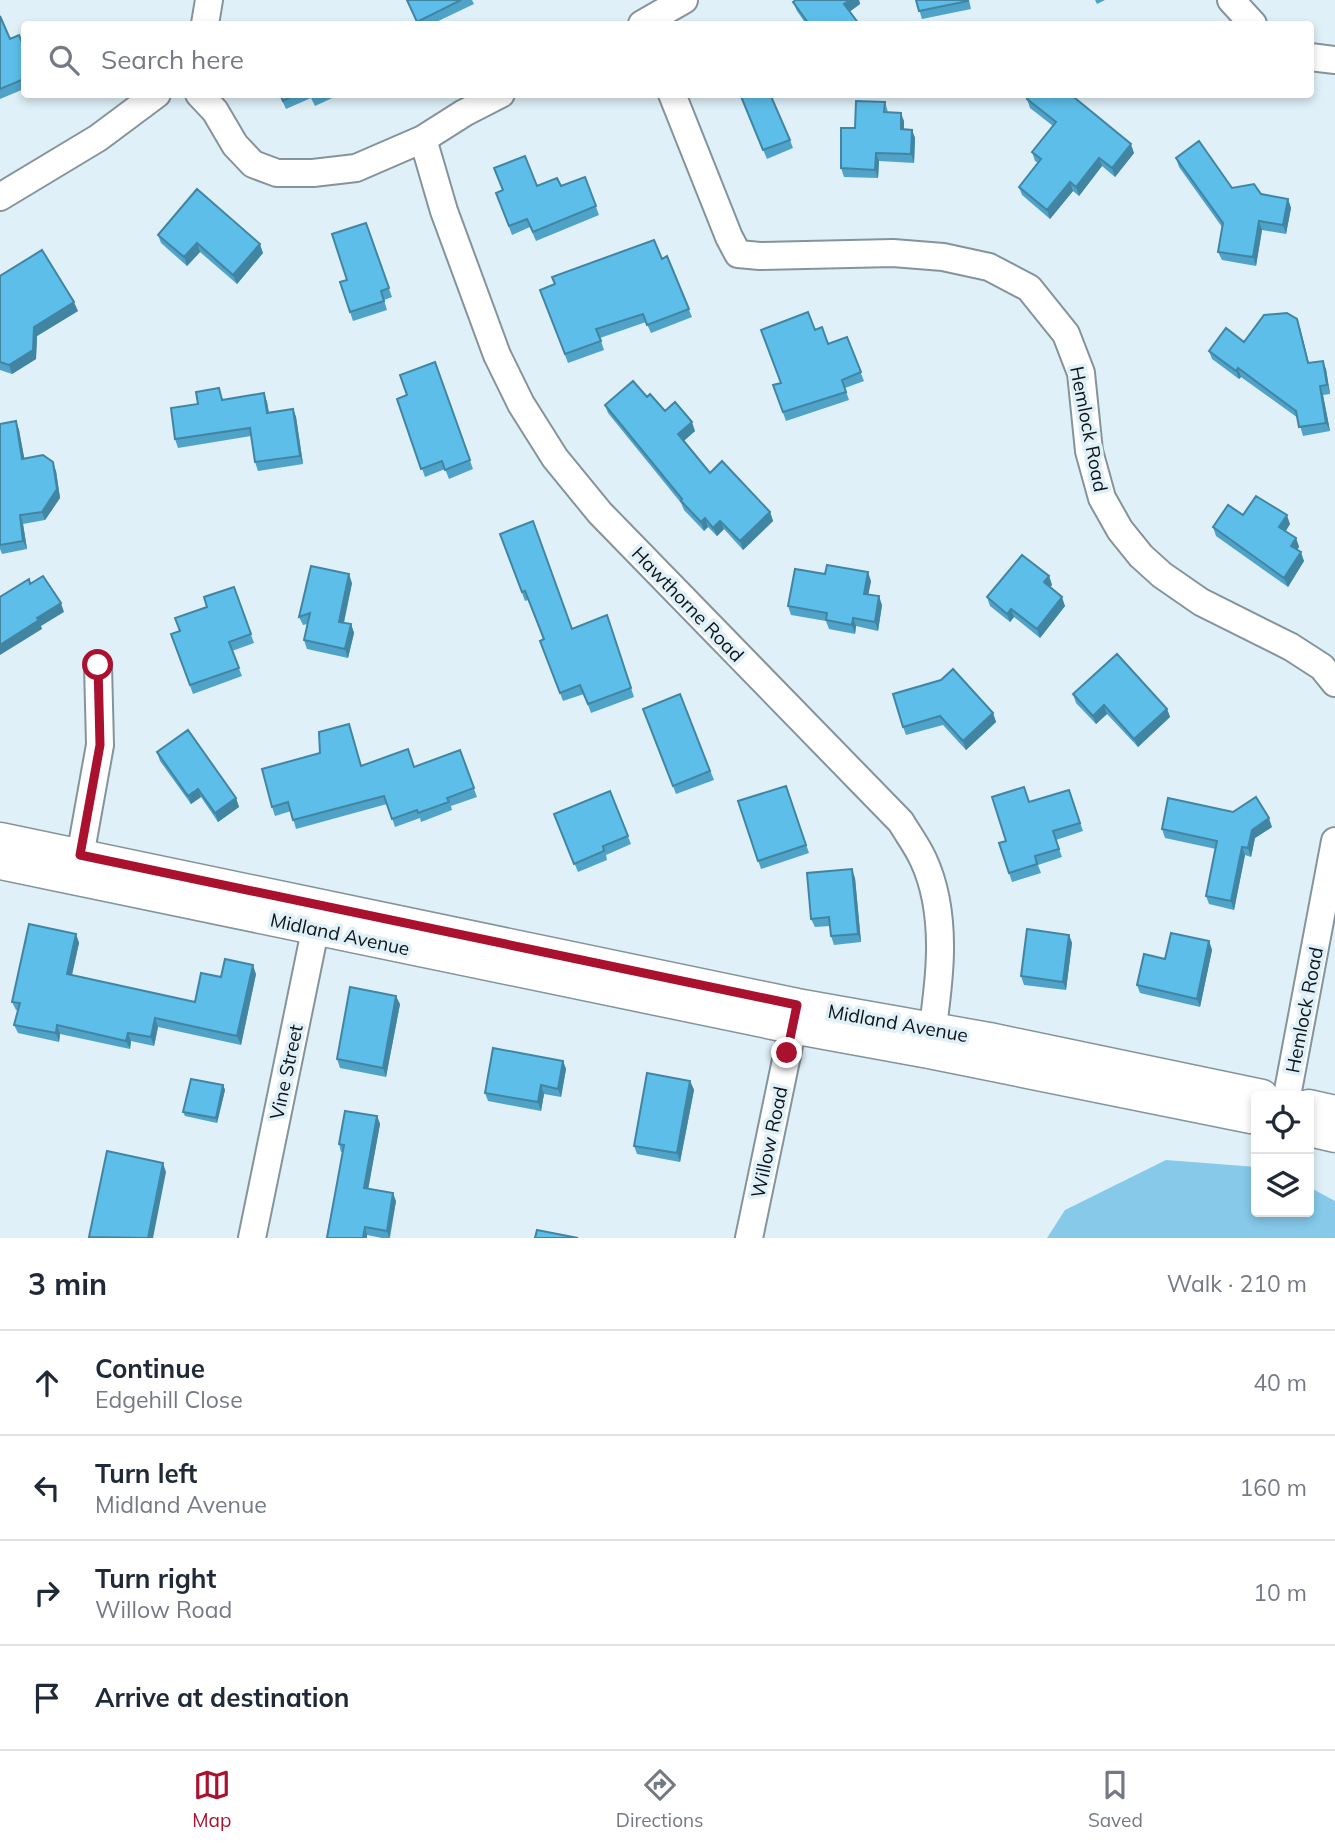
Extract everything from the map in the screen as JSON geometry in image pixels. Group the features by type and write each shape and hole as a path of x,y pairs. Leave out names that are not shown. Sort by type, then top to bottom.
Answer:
{"street":[{"path":"206,21 209,0"},
{"path":"648,21 684,0"},
{"path":"1231,0 1250,21"},
{"path":"1314,57 1335,60"},
{"path":"0,197 98,138 152,98"},
{"path":"203,98 215,111 235,145 253,164 277,173 313,173 356,168 424,139 493,98"},
{"name":"Hemlock Road","path":"674,98 738,254 760,256 893,253 943,257 989,267 1029,288 1066,334 1082,373 1089,451 1102,498 1120,530 1161,575 1201,602 1291,647 1322,667 1335,683"},
{"name":"Hawthorne Road","path":"424,139 443,211 498,355 522,404 555,458 600,513 901,822 924,860 936,897 939,934 939,984 931,1041"},
{"path":"78,866 100,745 98,665"},
{"name":"Midland Avenue","path":"0,839 78,866 795,1016 1251,1094"},
{"name":"Hemlock Road","path":"1288,1091 1335,841"},
{"name":"Midland Avenue","path":"0,863 78,866"},
{"name":"Vine Street","path":"252,1238 317,917"},
{"name":"Willow Road","path":"749,1238 795,1016"},
{"name":"Midland Avenue","path":"931,1041 1251,1117"},
{"path":"1314,1107 1335,1112"},
{"path":"1314,1131 1335,1136"}],"shaded area":[{"path":"1166,1160 1251,1167 1251,1217 1314,1217 1314,1190 1335,1201 1335,1238 1047,1238 1065,1210"}],"building":[{"path":"407,0 461,0 419,21 417,21"},
{"path":"850,0 844,4 857,21 807,21 793,2"},
{"path":"916,0 968,0 968,1 919,11"},
{"path":"0,16 10,39 19,35 21,40 21,80 0,89"},
{"path":"742,98 772,98 790,140 763,150"},
{"path":"1075,98 1131,144 1112,168 1099,158 1076,187 1070,182 1047,210 1019,187 1041,159 1032,152 1056,122 1027,99"},
{"path":"856,101 885,102 884,112 901,113 901,129 912,130 911,154 876,153 875,170 841,168 841,128 855,128"},
{"path":"1199,141 1232,188 1254,184 1261,194 1288,199 1283,225 1259,221 1253,257 1218,252 1223,223 1176,158"},
{"path":"525,156 537,186 557,178 561,186 585,177 596,206 533,232 527,219 509,226 496,193 503,190 494,168"},
{"path":"197,189 260,244 233,275 197,243 184,257 158,235"},
{"path":"366,223 389,288 381,291 384,301 350,312 340,282 347,280 332,234"},
{"path":"654,240 662,259 667,256 689,309 647,325 643,314 596,329 601,341 565,354 540,290 555,284 552,277"},
{"path":"42,250 74,302 34,327 33,350 9,365 0,362 0,276"},
{"path":"808,312 815,330 822,327 828,344 847,337 861,372 842,380 846,392 783,412 773,385 781,383 761,330"},
{"path":"1287,313 1297,319 1308,363 1323,361 1327,385 1320,386 1326,423 1299,427 1296,411 1238,368 1236,371 1209,351 1226,328 1244,342 1264,315"},
{"path":"435,362 470,460 445,470 442,461 421,469 397,399 407,395 400,375"},
{"path":"633,381 647,397 650,394 665,411 675,402 692,422 678,434 710,473 722,461 770,512 740,541 720,521 713,528 705,518 701,522 681,501 605,405"},
{"path":"219,388 222,400 264,393 267,413 293,409 300,456 255,462 250,428 175,439 171,408 198,404 196,392"},
{"path":"16,421 22,459 43,455 53,462 57,489 42,512 20,515 23,541 0,545 0,424"},
{"path":"1256,496 1287,515 1279,527 1296,538 1291,546 1301,552 1284,578 1213,527 1228,505 1243,515"},
{"path":"533,521 572,629 607,615 631,688 588,704 580,685 560,693 540,641 544,639 525,591 522,592 500,534"},
{"path":"1022,555 1049,576 1044,582 1062,597 1037,629 1011,609 1007,614 987,597"},
{"path":"827,565 868,572 864,594 879,596 875,622 853,618 852,625 826,620 827,613 788,606 795,569 825,574"},
{"path":"311,566 349,574 339,622 351,624 345,649 304,640 310,613 299,617"},
{"path":"43,576 61,603 0,645 0,597 29,579 30,584"},
{"path":"234,587 251,634 229,642 239,668 190,685 171,634 180,631 175,618 207,607 204,597"},
{"path":"1117,654 1167,709 1134,739 1104,705 1093,716 1073,694"},
{"path":"953,669 993,713 963,741 940,716 903,727 893,694 941,680"},
{"path":"680,694 710,771 673,786 643,709"},
{"path":"349,724 361,766 408,749 414,767 460,750 474,788 447,798 449,802 392,819 384,796 293,820 288,802 272,807 262,769 320,753 319,732"},
{"path":"188,730 236,798 215,813 198,789 188,796 157,752"},
{"path":"786,786 806,845 758,861 738,801"},
{"path":"1024,787 1029,802 1069,790 1080,823 1053,831 1059,849 1035,856 1037,864 1009,873 999,843 1006,841 992,797"},
{"path":"610,791 628,836 603,846 604,851 574,864 554,814"},
{"path":"1256,797 1269,818 1252,830 1248,848 1242,847 1231,901 1206,896 1217,841 1162,829 1168,798 1233,812"},
{"path":"852,869 858,934 831,936 829,917 811,919 807,873"},
{"path":"29,924 76,934 67,974 195,1002 201,973 221,977 225,959 253,965 237,1036 155,1018 151,1037 128,1033 126,1041 57,1025 56,1033 14,1025 20,1003 12,1002"},
{"path":"1027,929 1069,935 1063,982 1021,976"},
{"path":"1171,933 1209,941 1197,999 1137,985 1144,954 1165,959"},
{"path":"350,987 396,996 383,1068 337,1059"},
{"path":"493,1048 563,1061 558,1089 541,1085 538,1102 485,1093"},
{"path":"647,1073 690,1081 677,1153 634,1146"},
{"path":"191,1079 223,1085 216,1118 183,1112"},
{"path":"345,1111 377,1116 364,1188 393,1193 387,1231 365,1227 363,1238 327,1238 344,1145 339,1144"},
{"path":"107,1151 163,1163 148,1238 89,1237"},
{"path":"537,1230 578,1238 535,1238"}],"route":[{"path":"98,665 100,745 80,855 797,1005 787,1053"}]}
